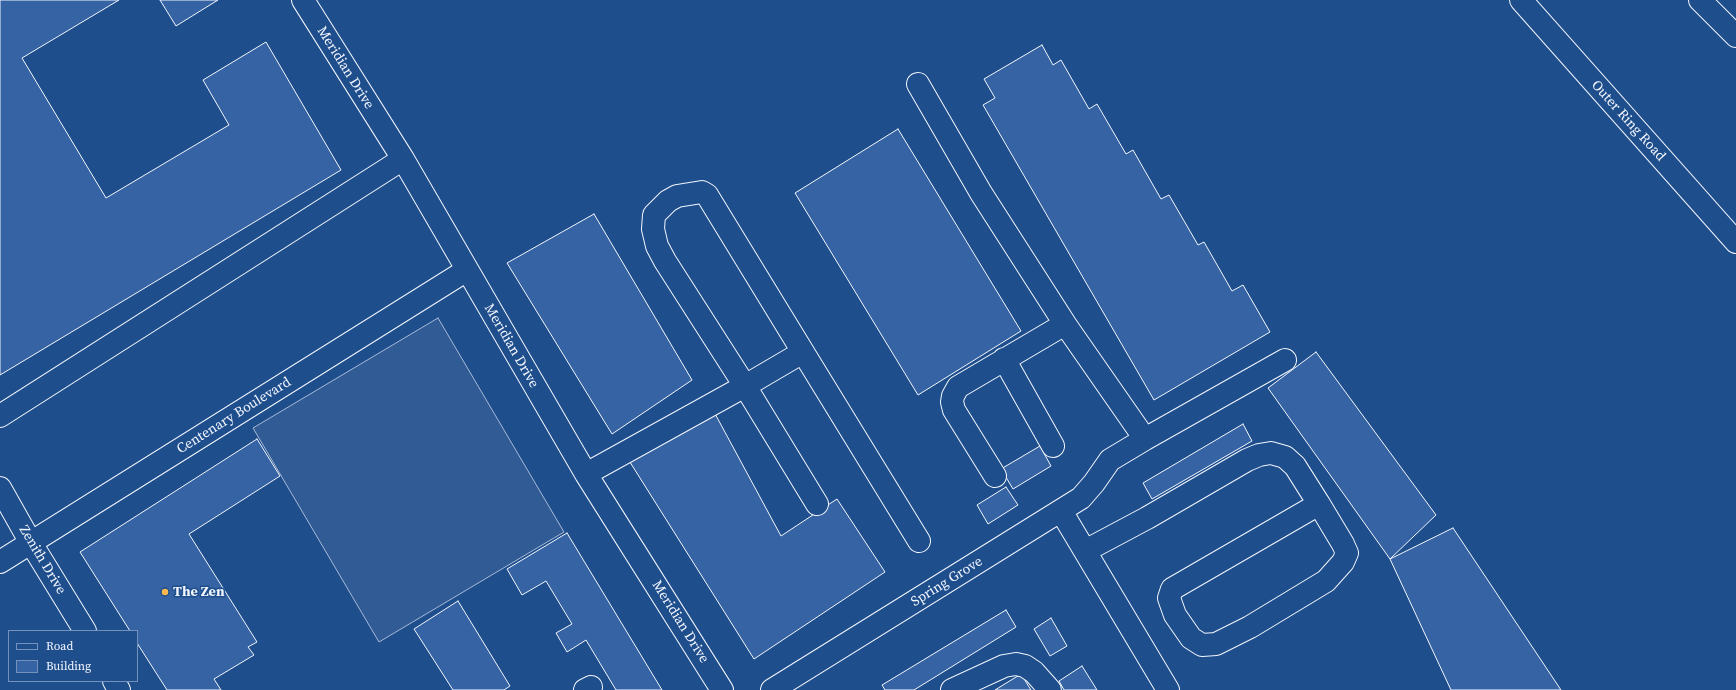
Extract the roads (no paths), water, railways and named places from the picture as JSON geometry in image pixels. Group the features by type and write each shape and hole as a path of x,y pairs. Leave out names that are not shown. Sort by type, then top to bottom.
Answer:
{"main road":[{"name":"Meridian Drive","path":"303,0 403,160 586,474 722,690"},
{"name":"Outer Ring Road","path":"1521,0 1736,242"},
{"path":"1700,0 1736,36"},
{"path":"918,84 981,193 1065,324 1145,439 1285,360"},
{"path":"0,416 403,160"},
{"path":"817,504 745,386 665,262 657,246 653,229 654,215 668,201 677,196 702,192 707,195 918,541"},
{"name":"Centenary Boulevard","path":"0,562 467,270"},
{"path":"995,476 954,410 952,402 953,396 958,387 1065,324"},
{"path":"586,474 745,386 803,352"},
{"path":"1004,359 1054,446"},
{"name":"Spring Grove","path":"772,690 1081,498 1110,460 1145,439"},
{"path":"1085,551 1147,518 1246,460 1258,455 1271,453 1285,457 1295,466 1319,504 1344,544 1347,553 1343,562 1334,574 1326,581 1256,623 1216,644 1202,645 1191,638 1175,616 1169,598 1172,588 1319,504"},
{"name":"Zenith Drive","path":"0,488 31,544 84,630"},
{"path":"1061,511 1168,690"},
{"path":"952,690 1004,666 1016,664 1025,666 1034,672 1050,690"}],"place":[{"name":"The Zen","path":"165,592"}]}
